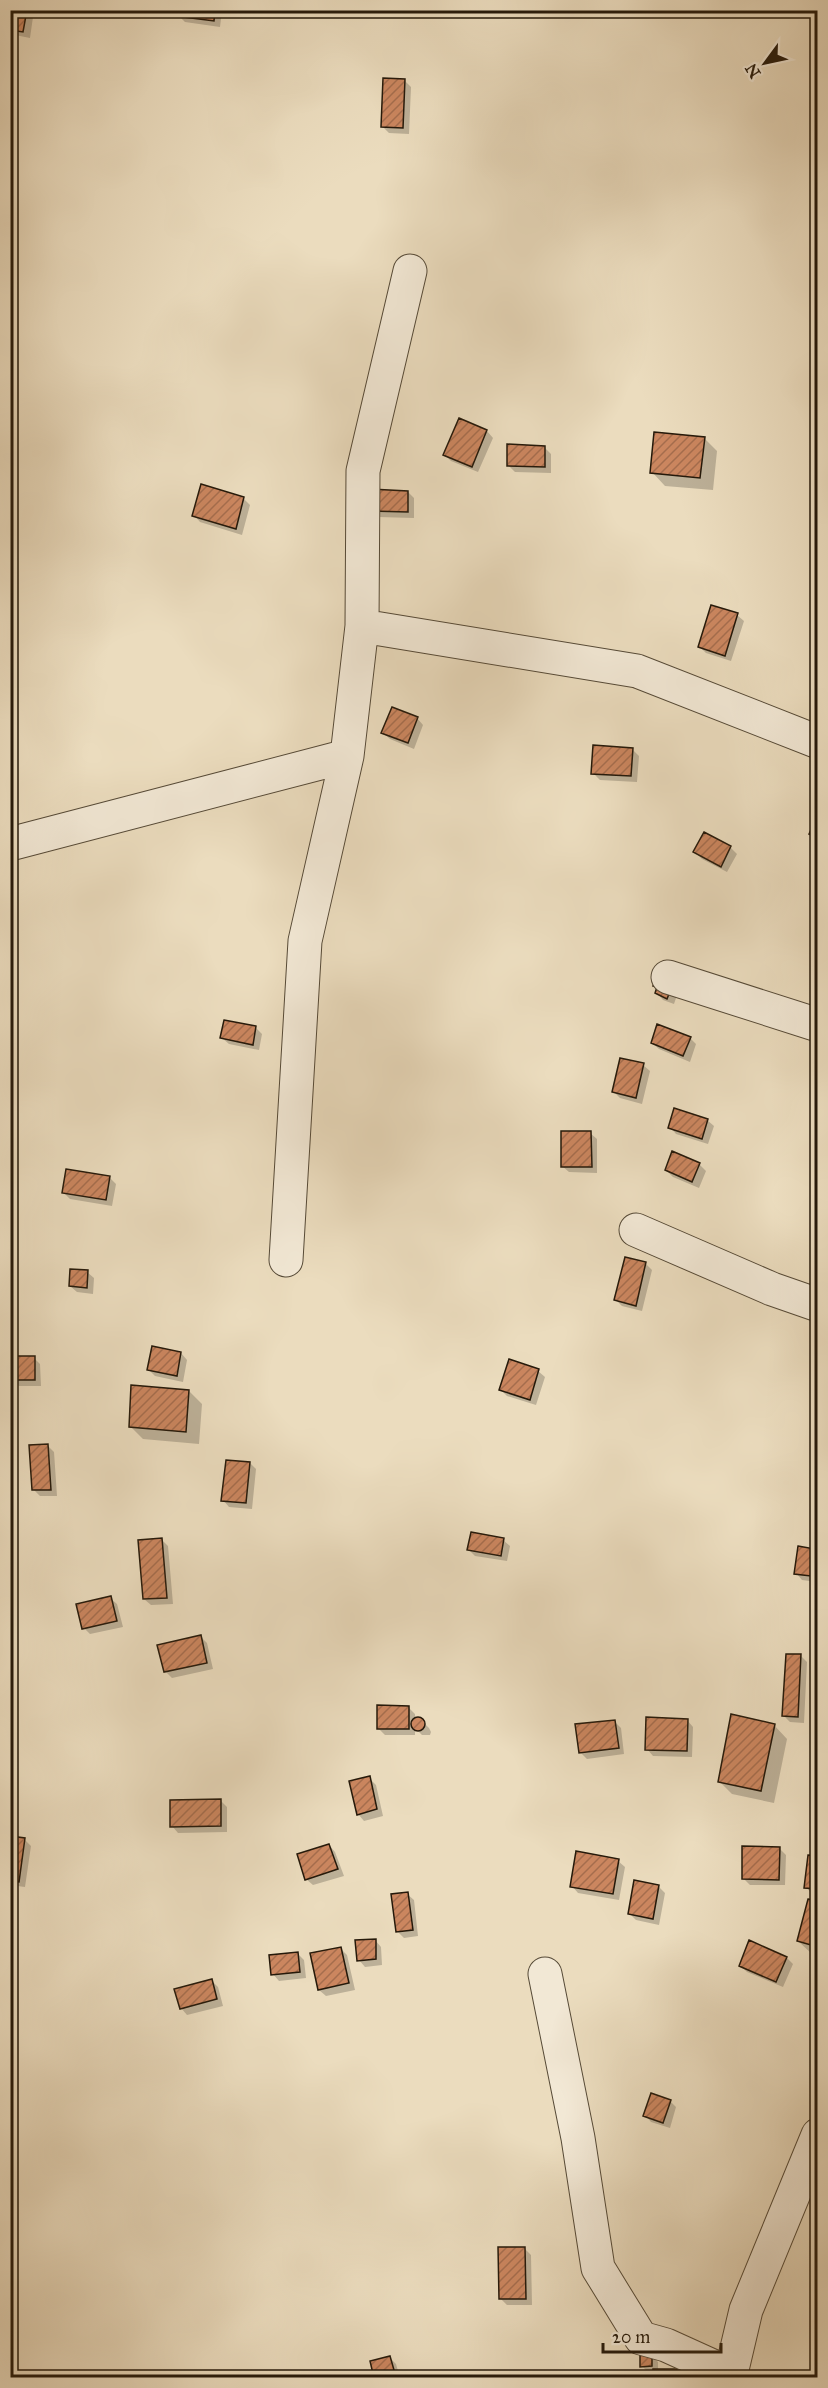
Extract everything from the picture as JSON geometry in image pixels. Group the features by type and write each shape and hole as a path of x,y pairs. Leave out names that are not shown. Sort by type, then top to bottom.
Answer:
{"street":[{"path":"286,1260 305,941 347,756 362,626 363,471 410,271"},
{"path":"362,626 637,671 818,742"},
{"path":"10,844 347,756"},
{"path":"668,977 818,1025"},
{"path":"636,1230 772,1288 818,1305"},
{"path":"545,1974 578,2138 598,2268 641,2338 666,2344 730,2376 746,2310 818,2135"}],"building":[{"path":"10,10 27,10 23,32 10,30"},
{"path":"177,10 215,10 214,21 176,16"},
{"path":"383,78 405,79 403,128 381,127"},
{"path":"459,418 487,430 472,467 443,455"},
{"path":"654,432 705,437 700,478 650,473"},
{"path":"507,444 545,446 545,467 507,466"},
{"path":"201,484 244,497 236,529 192,516"},
{"path":"370,489 408,491 408,512 370,511"},
{"path":"711,605 738,613 725,656 698,647"},
{"path":"392,707 418,717 408,743 381,733"},
{"path":"593,745 633,748 631,776 591,774"},
{"path":"818,814 818,838 809,834"},
{"path":"704,832 731,846 721,867 693,852"},
{"path":"656,978 673,984 667,999 655,993 657,987 653,986"},
{"path":"224,1020 256,1026 253,1045 220,1038"},
{"path":"657,1024 691,1037 683,1056 651,1043"},
{"path":"620,1058 644,1063 636,1098 612,1092"},
{"path":"674,1108 708,1119 702,1139 668,1128"},
{"path":"561,1131 591,1131 592,1167 561,1167"},
{"path":"672,1151 700,1163 692,1182 665,1170"},
{"path":"66,1169 110,1176 106,1200 62,1193"},
{"path":"625,1257 646,1262 636,1306 614,1300"},
{"path":"70,1269 88,1270 87,1288 69,1286"},
{"path":"152,1346 181,1352 177,1376 147,1370"},
{"path":"10,1356 35,1356 35,1380 11,1380"},
{"path":"509,1359 539,1369 530,1400 499,1390"},
{"path":"131,1385 189,1390 186,1432 129,1427"},
{"path":"48,1444 51,1490 32,1490 29,1445"},
{"path":"226,1460 250,1462 246,1503 221,1501"},
{"path":"471,1532 504,1538 501,1556 467,1550"},
{"path":"162,1538 167,1598 143,1599 138,1540"},
{"path":"798,1546 815,1549 811,1576 794,1574"},
{"path":"111,1596 117,1621 82,1629 76,1604"},
{"path":"201,1635 207,1663 164,1672 157,1645"},
{"path":"786,1654 801,1654 798,1717 782,1716"},
{"path":"377,1705 409,1706 409,1729 377,1729"},
{"path":"731,1714 775,1724 761,1791 718,1782"},
{"path":"418,1717 423,1719 425,1724 423,1729 418,1731 413,1729 411,1724 413,1719"},
{"path":"646,1717 688,1719 687,1751 645,1750"},
{"path":"615,1720 619,1748 579,1753 575,1724"},
{"path":"370,1776 377,1809 357,1815 349,1781"},
{"path":"221,1799 221,1826 170,1827 170,1800"},
{"path":"10,1836 25,1838 19,1882 10,1881"},
{"path":"329,1844 338,1869 305,1880 297,1854"},
{"path":"742,1846 780,1847 779,1880 742,1879"},
{"path":"576,1851 619,1859 613,1894 570,1887"},
{"path":"808,1855 818,1856 818,1889 804,1888"},
{"path":"634,1880 659,1885 653,1919 628,1914"},
{"path":"408,1892 413,1930 396,1932 391,1894"},
{"path":"808,1899 818,1901 818,1947 797,1941"},
{"path":"376,1939 376,1959 357,1961 355,1940"},
{"path":"749,1940 787,1957 776,1982 739,1966"},
{"path":"341,1947 349,1983 318,1990 310,1953"},
{"path":"298,1952 300,1972 271,1975 269,1955"},
{"path":"212,1979 217,1999 180,2009 174,1989"},
{"path":"651,2093 671,2100 663,2123 643,2116"},
{"path":"498,2247 525,2247 526,2299 499,2299"},
{"path":"640,2354 652,2354 652,2366 640,2367"},
{"path":"390,2356 396,2377 374,2378 370,2361"},
{"path":"653,2369 677,2369 678,2378 653,2378"}]}
